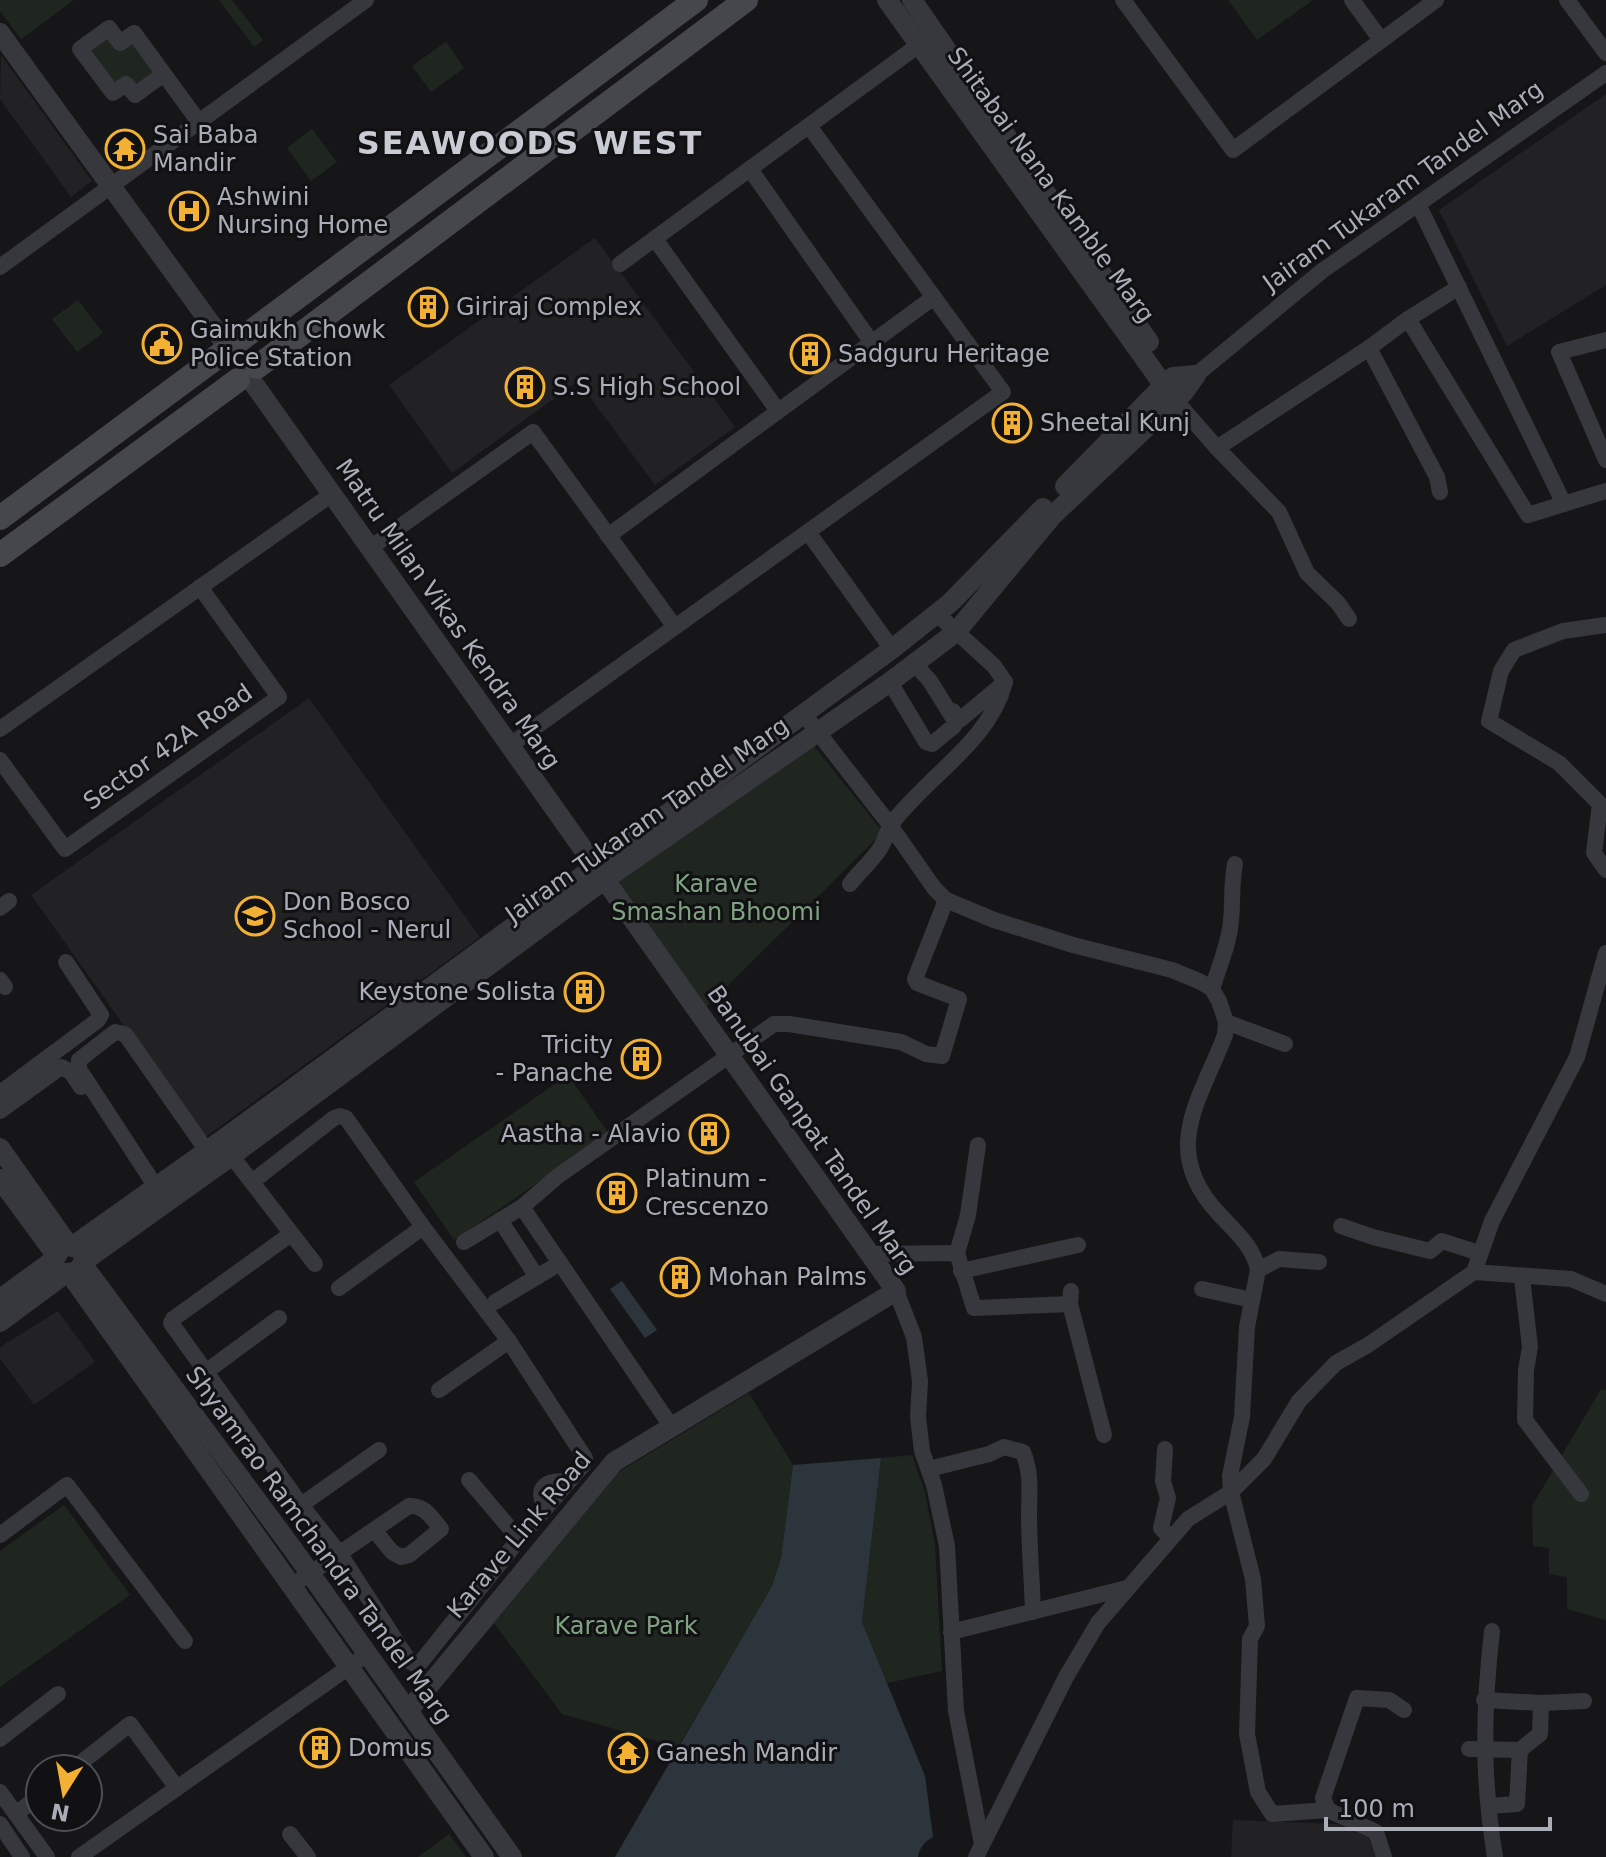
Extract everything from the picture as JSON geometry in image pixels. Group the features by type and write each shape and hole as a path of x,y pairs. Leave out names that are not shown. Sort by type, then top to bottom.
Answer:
{"main road":[{"path":"0,518 696,0"},
{"path":"0,555 248,375 746,0"},
{"path":"228,348 246,344 253,349 258,358 248,375"},
{"path":"228,348 220,365 223,373 248,375"}],"street":[{"path":"0,267 366,0"},
{"name":"Shitabai Nana Kamble Marg","path":"887,0 927,39 1174,389"},
{"name":"Shitabai Nana Kamble Marg","path":"912,0 927,39"},
{"path":"1123,0 1233,150 1436,0"},
{"path":"1352,0 1381,40"},
{"path":"1567,0 1606,53"},
{"path":"164,74 135,95 126,84 113,93 80,49 109,28 120,43 134,33 164,74 199,122"},
{"path":"0,33 228,348"},
{"path":"620,264 927,39"},
{"name":"Jairam Tukaram Tandel Marg","path":"0,1299 69,1260 600,872 803,713 937,614 1174,389 1196,375 1322,271 1606,73"},
{"path":"509,746 1003,392 809,126"},
{"path":"750,169 872,343"},
{"path":"1418,204 1564,504"},
{"path":"655,239 778,411"},
{"path":"1217,448 1459,287"},
{"path":"608,536 934,297"},
{"path":"1408,319 1528,515 1606,491"},
{"path":"1606,340 1559,352 1606,460"},
{"path":"1369,348 1437,477 1440,492"},
{"name":"Matru Milan Vikas Kendra Marg","path":"248,375 600,872"},
{"path":"1174,389 1217,448 1279,512 1307,573 1338,603 1349,619"},
{"name":"Jairam Tukaram Tandel Marg","path":"600,872 816,732 956,632 1052,516 1174,389"},
{"path":"370,548 533,432 675,627"},
{"path":"0,729 332,494"},
{"path":"808,532 892,649"},
{"name":"Sector 42A Road","path":"0,760 65,849 279,697 200,587"},
{"path":"850,884 879,851 890,825 924,786 985,727 1000,702 1005,682 994,666 937,614"},
{"path":"1606,625 1563,631 1514,650 1501,671 1489,721 1559,763 1600,804 1594,853 1606,870"},
{"path":"916,662 959,720 1005,682"},
{"path":"890,682 926,742 932,744 955,722 916,662"},
{"path":"803,713 946,900 968,911 1073,945 1172,970 1212,989"},
{"path":"1235,864 1231,885 1232,919 1212,989 1226,1022 1225,1035 1193,1109 1187,1152 1203,1194 1244,1240 1257,1262 1258,1270 1245,1353 1242,1417 1230,1476 1231,1492 1253,1579 1257,1626 1250,1639 1247,1734 1258,1792 1272,1814 1328,1810 1376,1832 1384,1857"},
{"name":"Banubai Ganpat Tandel Marg","path":"600,872 896,1291 914,1337 920,1381 918,1417 922,1451 947,1546 956,1711 981,1852"},
{"path":"464,1242 522,1207 558,1176 769,1026 782,1023 901,1042 926,1054 942,1056 959,999 917,983 915,979 946,900"},
{"path":"1474,1272 1492,1221 1577,1057 1606,953"},
{"path":"0,1093 101,1015 66,962"},
{"path":"1226,1022 1285,1044"},
{"path":"154,1189 79,1069 79,1060 115,1032 125,1034 220,1150 252,1182 315,1264"},
{"path":"0,1111 61,1067 67,1069 154,1189"},
{"path":"252,1182 334,1118 343,1116 509,1341 585,1458 583,1465 519,1539 421,1662 415,1664 409,1661 340,1554 172,1327 173,1319 291,1234"},
{"path":"978,1145 968,1215 957,1253 974,1308 1071,1298 1104,1435"},
{"name":"Shyamrao Ramchandra Tandel Marg","path":"0,1148 69,1260 290,1587 484,1857"},
{"name":"Jairam Tukaram Tandel Marg","path":"0,1322 154,1189 220,1150"},
{"name":"Shyamrao Ramchandra Tandel Marg","path":"0,1179 69,1260 310,1574 512,1857"},
{"path":"522,1207 671,1426"},
{"path":"500,1220 537,1277"},
{"path":"1341,1226 1430,1251 1442,1241 1479,1253"},
{"path":"339,1288 423,1227"},
{"path":"961,1271 1078,1245"},
{"path":"869,1254 957,1253"},
{"path":"1258,1270 1279,1259 1319,1262"},
{"path":"495,1302 560,1263"},
{"path":"981,1852 1066,1677 1098,1623 1188,1519 1231,1492 1264,1459 1299,1401 1336,1363 1368,1345 1474,1272 1522,1278 1571,1279 1606,1294"},
{"path":"1522,1278 1530,1347 1526,1370 1525,1420 1581,1494"},
{"path":"1202,1289 1252,1300"},
{"name":"Karave Link Road","path":"408,1711 614,1462 896,1291"},
{"path":"207,1371 279,1318"},
{"path":"439,1390 509,1341"},
{"path":"929,1469 989,1454 1004,1447 1023,1452 1029,1467 1031,1486 1028,1512 1033,1612"},
{"path":"1165,1449 1163,1481 1168,1498 1161,1528 1171,1538"},
{"path":"301,1505 379,1450"},
{"path":"469,1480 519,1539"},
{"path":"0,1535 67,1485 185,1641"},
{"path":"290,1587 374,1530"},
{"path":"951,1632 1127,1588"},
{"path":"1492,1631 1476,1748 1489,1806 1495,1857"},
{"path":"79,1857 367,1654"},
{"path":"0,1739 58,1694"},
{"path":"1328,1810 1323,1798 1357,1698 1389,1700 1404,1710"},
{"path":"1484,1700 1541,1703 1584,1701"},
{"path":"1476,1748 1520,1750 1540,1734 1541,1703"},
{"path":"93,1753 130,1724 177,1788"},
{"path":"1489,1806 1517,1804 1520,1750"},
{"path":"1,1796 47,1857"},
{"path":"16,1814 24,1808"},
{"path":"0,1824 22,1857"},
{"path":"290,1834 308,1857"}],"shaded area":[{"path":"1,55 92,181 71,197 0,99"},
{"path":"1606,94 1606,285 1507,346 1439,210"},
{"path":"595,238 735,427 655,485 578,381 452,473 389,385"},
{"name":"Don Bosco School - Nerul","path":"309,698 480,937 204,1138 31,895"},
{"path":"622,1281 657,1330 645,1338 610,1289"},
{"path":"58,1311 95,1362 34,1405 0,1358 0,1347"},
{"path":"881,1458 862,1622 925,1776 933,1837 923,1845 918,1857 615,1857 772,1586 781,1558 793,1465"},
{"path":"1233,1820 1338,1824 1369,1838 1375,1857 1231,1857"}],"green space":[{"path":"0,0 74,0 21,39 0,11"},
{"path":"219,0 232,0 263,40 254,47"},
{"path":"1228,0 1313,0 1257,40"},
{"path":"109,28 120,43 134,33 164,74 113,93 80,49"},
{"path":"446,42 464,68 431,92 412,66"},
{"path":"312,129 337,162 311,181 287,148"},
{"path":"78,300 103,333 77,352 52,319"},
{"name":"Karave Smashan Bhoomi","path":"810,741 883,832 706,1007 618,882"},
{"path":"568,1075 609,1134 454,1240 414,1182"},
{"path":"1601,1389 1606,1390 1606,1620 1567,1609 1567,1577 1549,1574 1549,1548 1533,1546 1532,1506"},
{"name":"Karave Park","path":"749,1393 793,1465 781,1558 772,1586 678,1747 562,1714 494,1623 617,1473"},
{"path":"912,1455 925,1492 935,1545 942,1671 887,1683 862,1622 881,1458"},
{"path":"64,1505 130,1595 0,1687 0,1551"},
{"path":"449,1834 466,1857 418,1857"}],"place":[{"name":"Sai Baba Mandir","path":"125,149"},
{"name":"Ashwini Nursing Home","path":"189,211"},
{"name":"Giriraj Complex","path":"428,307"},
{"name":"Gaimukh Chowk Police Station","path":"162,344"},
{"name":"Sadguru Heritage","path":"810,354"},
{"name":"S.S High School","path":"525,387"},
{"name":"Sheetal Kunj","path":"1012,423"},
{"name":"Don Bosco School - Nerul","path":"255,916"},
{"name":"Keystone Solista","path":"584,992"},
{"name":"Tricity - Panache","path":"641,1059"},
{"name":"Aastha - Alavio","path":"709,1134"},
{"name":"Platinum - Crescenzo","path":"617,1193"},
{"name":"Mohan Palms","path":"680,1277"},
{"name":"Domus","path":"320,1748"},
{"name":"Ganesh Mandir","path":"628,1753"}],"district":[{"name":"SEAWOODS WEST","path":"530,143"}]}
